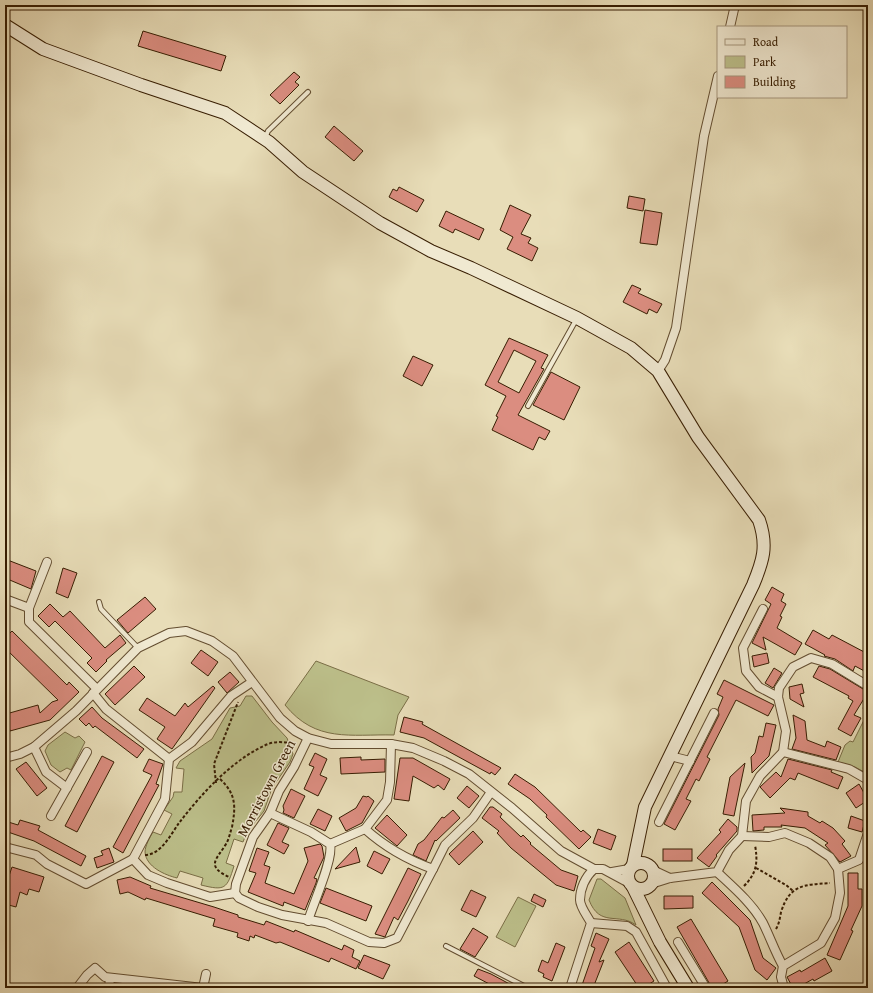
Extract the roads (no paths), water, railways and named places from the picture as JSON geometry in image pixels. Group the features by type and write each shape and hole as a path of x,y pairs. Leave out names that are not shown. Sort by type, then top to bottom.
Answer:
{"street":[{"path":"730,26 735,5"},
{"path":"5,25 43,49 141,85 225,113 264,139 302,172 380,224 431,252 471,268 577,318 631,348 658,371 698,437 759,520 764,534 763,561 645,807 638,844 627,876 642,903 660,942 688,988"},
{"path":"658,371 665,360 676,328 704,136 717,80"},
{"path":"47,562 29,608 29,622 95,691 106,709 169,760"},
{"path":"5,599 29,608"},
{"path":"763,609 743,648 746,671 759,687 778,697"},
{"name":"Morristown Green","path":"138,648 169,634 186,631 212,641 233,656 280,718 306,741 294,767 279,791 270,813 253,837 237,881 235,893"},
{"path":"5,758 20,754 34,747 61,724 138,648"},
{"path":"717,872 729,850 742,836 746,801 760,776 783,752 786,731 778,697 779,688 793,667 812,658 832,664 868,686"},
{"path":"5,848 36,855 47,864 86,884 134,857 165,800 169,760 192,742 231,696 252,682"},
{"path":"659,822 714,713"},
{"path":"306,741 331,744 391,744 413,748 444,761 469,774 512,808 561,851 594,869 603,869 612,872 631,885 640,889 670,878 717,872"},
{"path":"330,844 365,829 387,800 390,782 391,744"},
{"path":"34,747 46,772 67,788"},
{"path":"51,816 87,752"},
{"path":"783,752 849,770 868,780"},
{"path":"670,756 690,760"},
{"path":"134,857 148,875 167,883 210,897 235,893 239,898 282,916 326,923 370,942 384,943 397,938 445,845 473,818 491,792"},
{"path":"270,813 311,832 330,844 332,850 308,921"},
{"path":"365,829 379,842 393,851 433,869"},
{"path":"742,836 754,837 785,833 814,847 830,858 838,870 840,893 835,918 821,943 783,966"},
{"path":"838,870 858,860 868,833"},
{"path":"638,844 654,877 642,903"},
{"path":"612,872 631,867 640,862 670,878"},
{"path":"570,988 591,923 580,902 584,882 594,869"},
{"path":"717,872 737,891 762,923 783,966 781,977 784,988"},
{"path":"591,923 627,926 636,932 667,988"},
{"path":"678,942 705,986 696,988"},
{"path":"77,988 86,974 95,968 105,978 203,988 206,974"},
{"path":"109,988 110,978"}],"lane":[{"path":"264,139 268,131 308,92"},
{"path":"528,406 577,318"},
{"path":"99,602 101,609 138,648"},
{"path":"446,946 528,988"}]}
